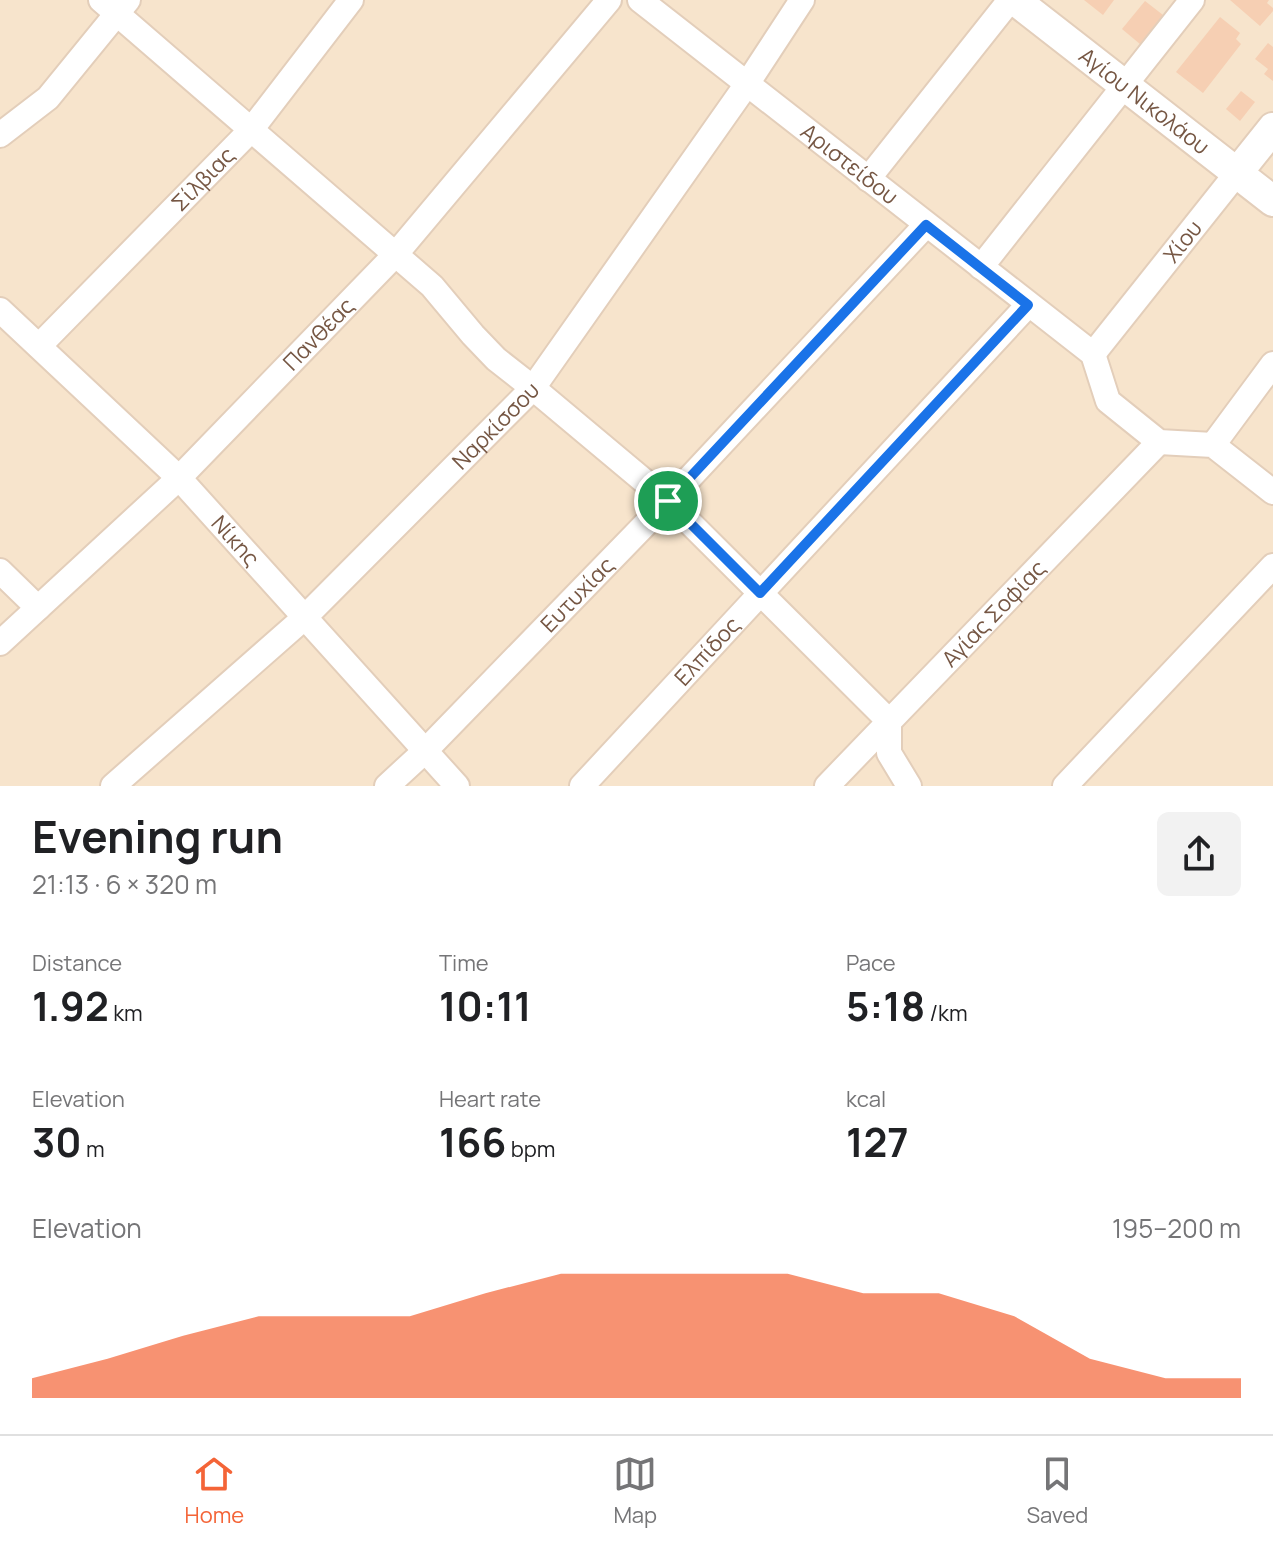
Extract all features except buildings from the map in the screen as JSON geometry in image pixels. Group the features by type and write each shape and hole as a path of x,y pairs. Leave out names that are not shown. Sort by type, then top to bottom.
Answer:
{"street":[{"name":"Σίλβιας","path":"39,346 251,130 351,0"},
{"name":"Πανθέας","path":"0,643 179,478 395,255 609,0"},
{"name":"Αριστείδου","path":"640,0 1093,354"},
{"name":"Ναρκίσσου","path":"113,786 304,618 533,388 747,84 802,0"},
{"path":"868,179 1012,0"},
{"name":"Αγίου Νικολάου","path":"1012,0 1273,201"},
{"path":"981,267 1192,0"},
{"path":"0,135 48,98 115,5 251,130 432,286 496,359 668,501 889,721 889,753 909,786"},
{"name":"Χίου","path":"1093,354 1273,128"},
{"name":"Ευτυχίας","path":"387,786 425,751 668,501 926,225"},
{"name":"Ελπίδος","path":"582,786 1028,305"},
{"name":"Νίκης","path":"0,310 179,478 457,786"},
{"path":"1093,354 1108,401 1159,442 1213,445 1273,492"},
{"path":"1213,445 1273,364"},
{"name":"Αγίας Σοφίας","path":"827,786 1159,442"},
{"path":"1065,786 1273,566"},
{"path":"0,571 38,608"}],"shaded area":[{"path":"0,0 1273,0 1273,786 0,786"}],"route":[{"path":"926,225 1028,305 760,593 668,501 926,225"}]}
